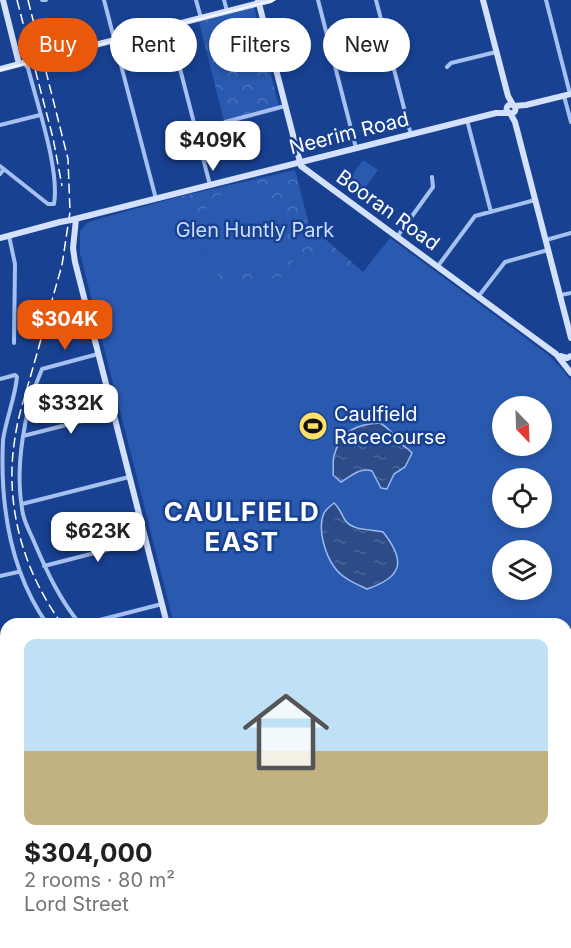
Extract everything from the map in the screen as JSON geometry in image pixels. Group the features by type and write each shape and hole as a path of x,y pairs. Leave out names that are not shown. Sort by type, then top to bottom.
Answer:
{"street":[{"path":"3,0 18,45"},
{"path":"104,0 110,24"},
{"path":"196,0 201,18"},
{"path":"224,0 227,11"},
{"path":"197,19 271,0"},
{"path":"318,0 356,148"},
{"path":"376,0 411,135"},
{"path":"483,0 571,338"},
{"path":"546,0 568,95 571,122"},
{"path":"258,2 299,162"},
{"path":"447,67 451,63 496,52"},
{"path":"0,69 18,64"},
{"path":"0,174 2,167 52,206 55,201 53,176 29,72"},
{"path":"123,72 156,198"},
{"path":"181,72 210,185"},
{"name":"Neerim Road","path":"0,238 568,95"},
{"path":"225,122 285,106"},
{"path":"0,125 40,115"},
{"path":"467,120 491,212"},
{"name":"Booran Road","path":"299,162 301,167 556,354 571,373"},
{"path":"397,237 433,187 432,177"},
{"path":"438,267 475,216 535,200"},
{"path":"73,219 74,258 166,618"},
{"path":"545,240 571,233"},
{"path":"8,236 15,264 14,343"},
{"path":"478,297 507,261 548,250"},
{"path":"560,296 571,293"},
{"path":"77,618 62,600 44,566 25,521 20,466 23,436 42,369 98,354"},
{"path":"556,354 565,358 571,356"},
{"name":"Booran Road","path":"563,362 571,366"},
{"path":"0,379 17,376 1,441 1,509 18,572 42,618"},
{"path":"23,436 113,414"},
{"path":"22,504 129,477"},
{"path":"44,566 145,540"},
{"path":"0,576 18,572"},
{"path":"106,618 162,604"}],"green space":[{"path":"254,7 257,18 214,18"},
{"path":"209,19 209,62 199,22"},
{"path":"212,72 270,72 280,110 225,125"},
{"path":"363,160 378,170 360,195 345,185"},
{"name":"Glen Huntly Park","path":"295,170 309,225 363,272 359,276 221,282 174,198"},
{"path":"240,189 257,192 268,198 283,218 287,233 285,249 280,258 267,269 250,274 232,270 214,256 205,241 203,226 206,210 216,198"},
{"name":"Caulfield Racecourse","path":"174,198 221,282 317,275 294,276 293,257 327,255 328,274 363,272 390,238 546,353 571,381 571,618 172,618 80,253 80,231 88,222"}],"water":[{"path":"380,423 412,453 405,467 394,474 387,489 381,488 372,471 368,470 356,473 341,482 333,475 333,458 340,440 357,427"},
{"path":"334,503 348,524 357,528 383,532 398,560 394,573 388,579 367,589 345,578 331,563 325,549 321,526 324,513"}],"tram line":[{"path":"0,70 275,0"}],"railway":[{"path":"17,0 53,138 62,186"},
{"path":"28,0 68,159 70,212 62,265 18,421 12,463 12,487 15,512 27,559 48,603 58,618"}],"place":[{"name":"Caulfield Racecourse","path":"313,426"}],"district":[{"name":"CAULFIELD EAST","path":"242,527"}]}
